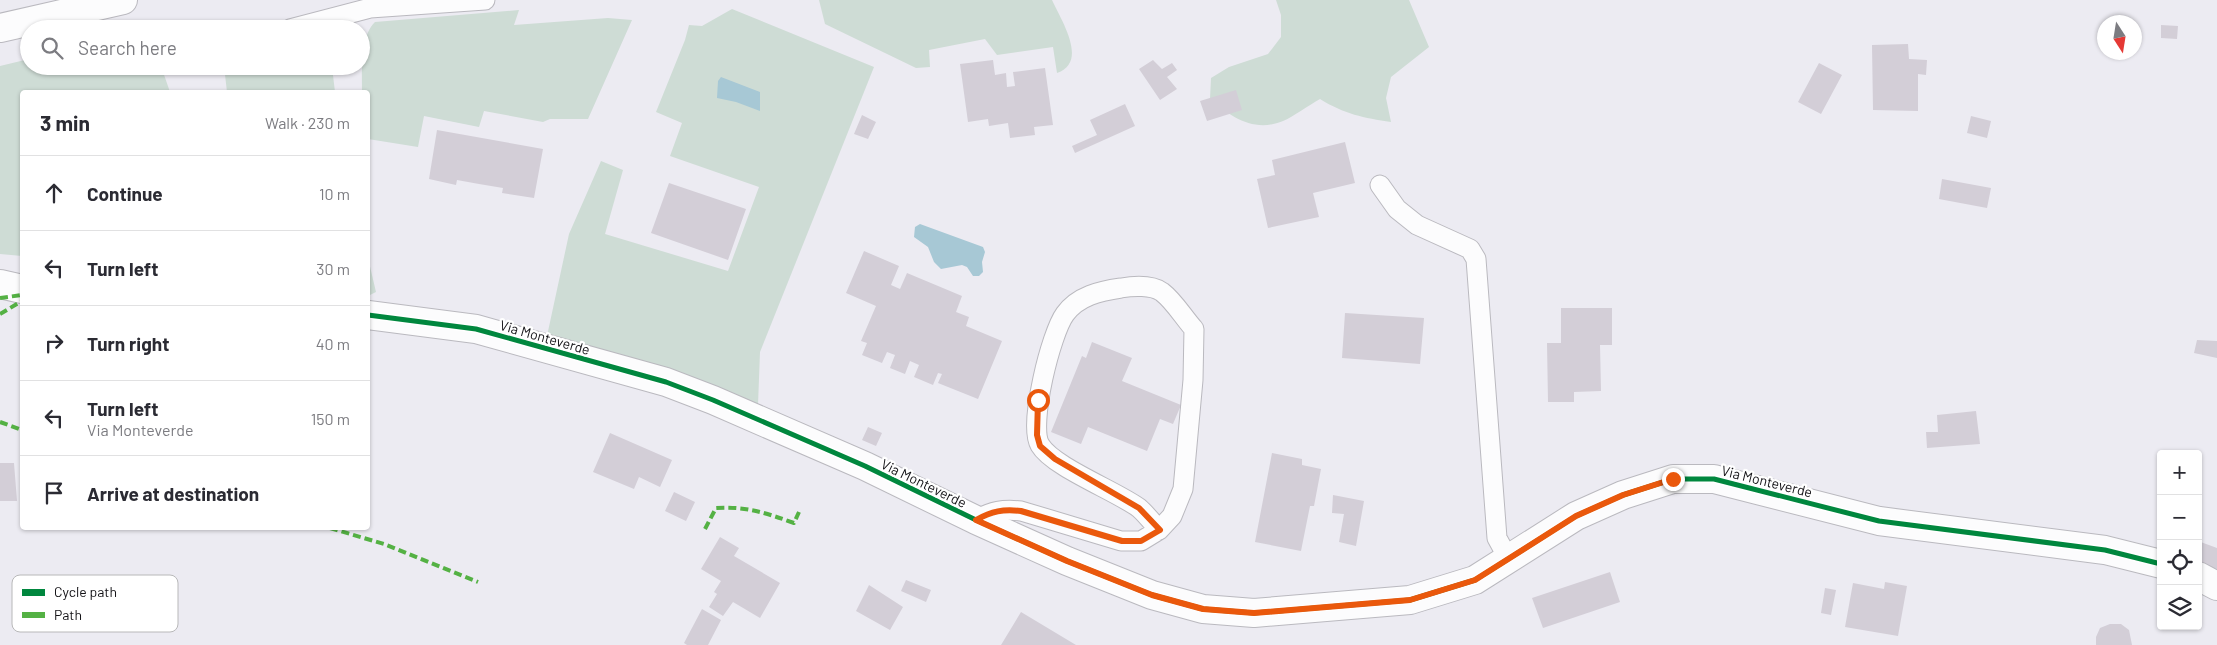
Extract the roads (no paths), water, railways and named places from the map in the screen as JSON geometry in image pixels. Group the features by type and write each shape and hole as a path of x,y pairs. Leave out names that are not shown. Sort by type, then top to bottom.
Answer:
{"street":[{"path":"35,20 123,0"},
{"path":"0,28 20,23"},
{"path":"0,284 20,289"},
{"name":"Via Monteverde","path":"370,315 476,329 666,382 713,400 865,466 976,520 1067,561 1152,595 1203,609 1245,613 1410,600 1475,580 1576,516 1623,495 1673,479 1714,479 1879,521 2106,550 2157,563"},
{"path":"2202,578 2217,586"}],"lane":[{"path":"324,20 370,8 485,0"},
{"path":"1380,185 1397,209 1417,225 1470,249 1476,260 1498,538 1509,560"},
{"path":"976,520 991,512 1004,509 1021,511 1122,541 1141,541 1160,530 1172,516 1183,489 1193,380 1194,329 1161,291 1136,286 1105,290 1081,298 1065,314 1053,338 1038,400 1037,435 1040,446 1055,459 1139,508 1160,530"}],"water":[{"path":"721,77 760,92 760,111 736,102 717,98 718,81"},
{"path":"920,224 983,247 985,252 982,262 983,272 979,276 973,276 967,267 962,265 941,269 934,262 928,247 914,237 915,227"}]}
